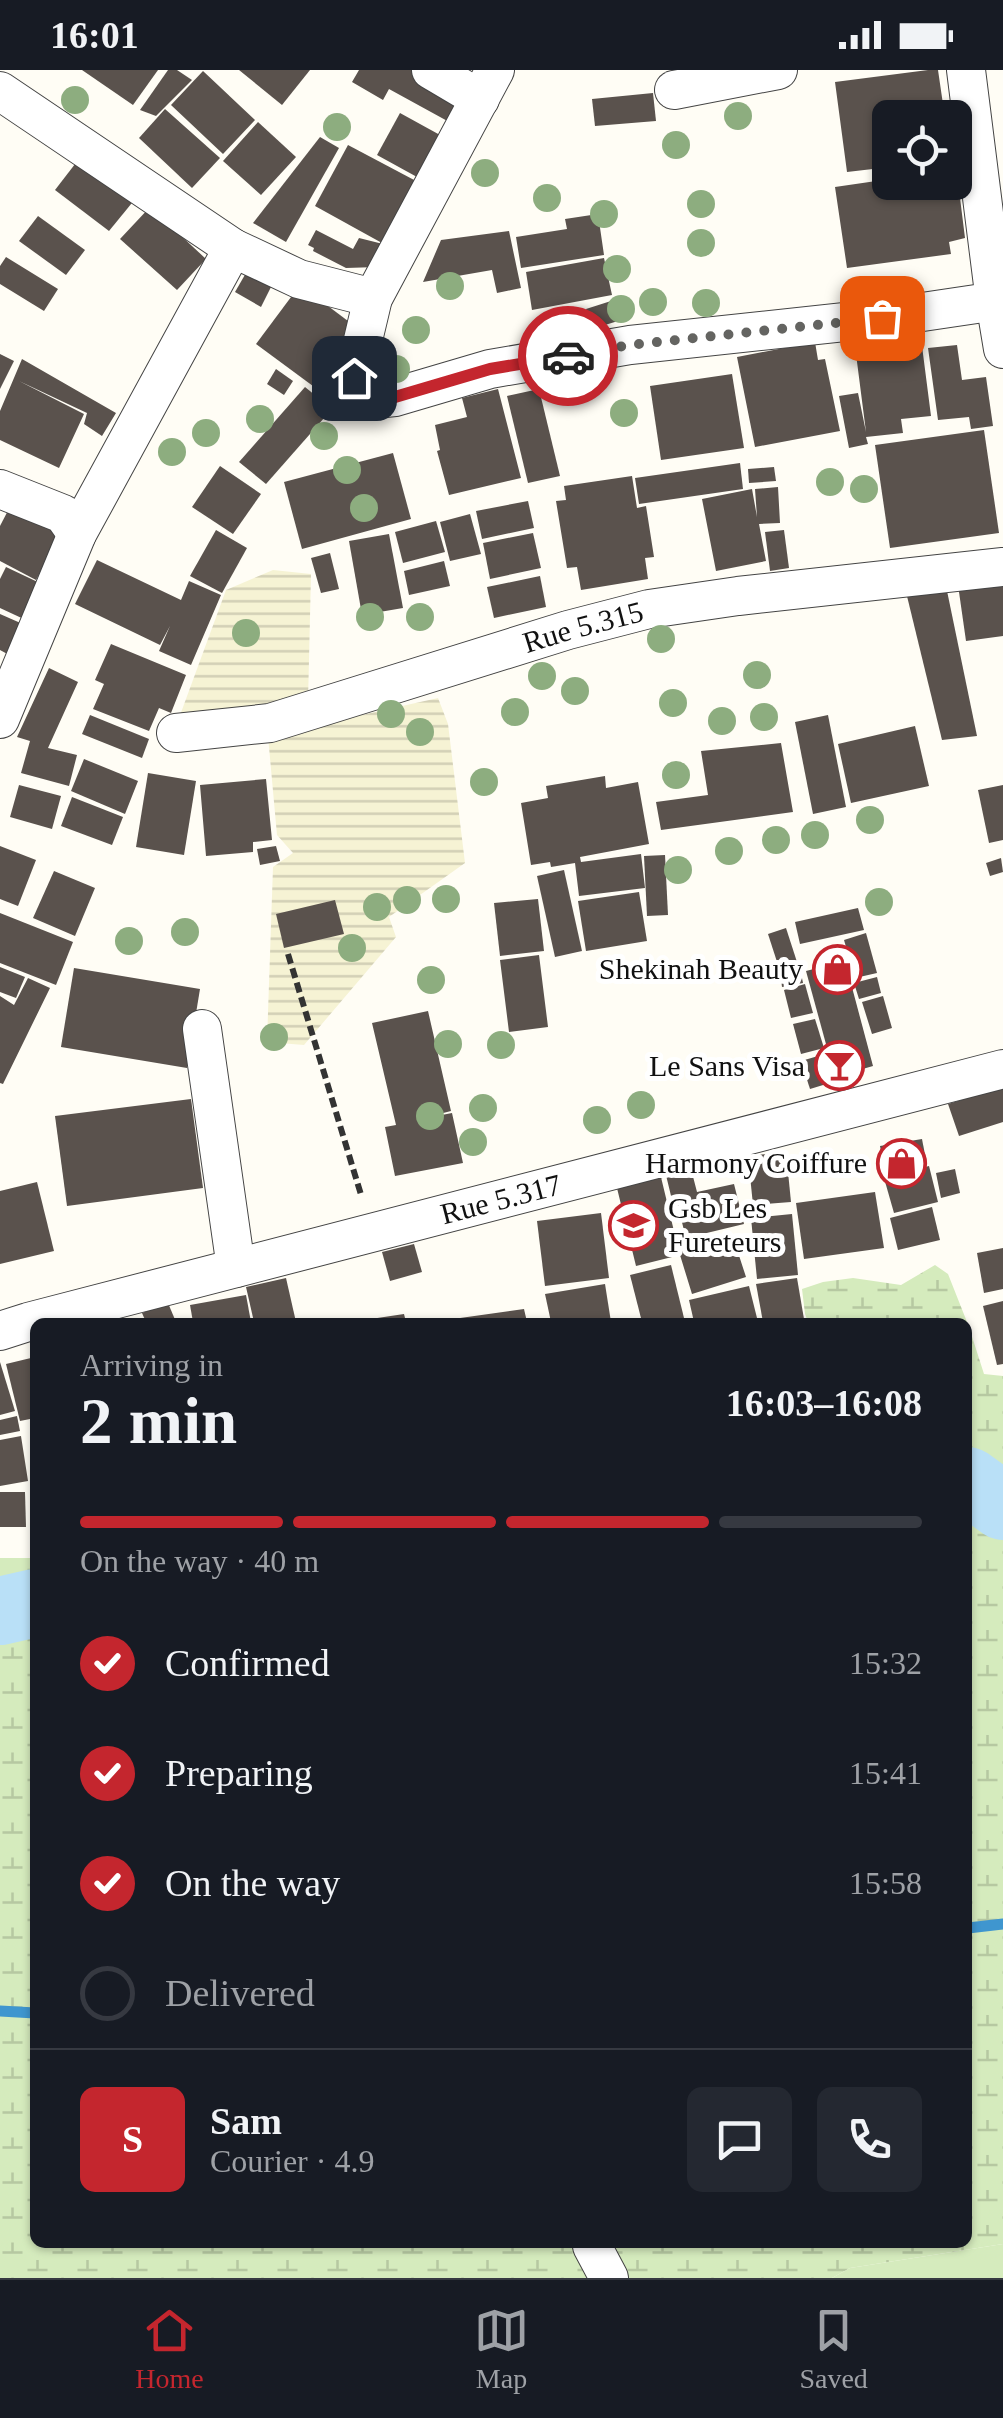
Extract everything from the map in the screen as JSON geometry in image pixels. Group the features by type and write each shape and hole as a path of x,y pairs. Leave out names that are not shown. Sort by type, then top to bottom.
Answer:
{"street":[{"path":"430,70 488,84 373,298 354,378 361,391 375,399 395,397 490,369 630,345 882,318 999,300"},
{"path":"674,90 778,70"},
{"path":"966,70 1003,349"},
{"path":"0,91 233,248 299,279 373,298"},
{"path":"0,719 78,534 233,248"},
{"path":"0,489 64,514 78,534"},
{"name":"Rue 5.315","path":"176,733 270,723 568,630 649,609 1003,568"},
{"path":"202,1029 236,1268"},
{"name":"Rue 5.317","path":"43,1318 1003,1069"},
{"name":"Rue 5.317","path":"0,1331 30,1321"}],"path":[{"path":"288,954 372,1232"}],"shaded area":[{"path":"273,570 311,574 308,702 179,718 226,590"},
{"path":"438,698 448,724 465,863 389,917 396,937 304,1045 267,1042 273,867 293,853 277,835 268,736"}],"green space":[{"path":"935,1265 948,1274 965,1318 806,1318 805,1314 802,1289 823,1282 853,1278 901,1285"},
{"path":"972,1336 984,1374 1003,1376 1003,2244 850,2268 832,2278 0,2278 0,1558 30,1558 30,2248 972,2248"},
{"path":"1003,2244 1003,2278 832,2278 850,2268"}],"building":[{"path":"82,70 158,70 133,105"},
{"path":"168,70 177,70 192,80 156,116 140,110"},
{"path":"239,70 310,70 282,105"},
{"path":"359,70 419,70 465,96 451,123 389,89 383,100 352,82"},
{"path":"938,70 942,100 872,100 872,169 847,172 835,82"},
{"path":"203,71 255,120 223,154 171,105"},
{"path":"653,93 656,121 595,126 592,99"},
{"path":"165,109 220,158 192,188 139,138"},
{"path":"400,113 440,135 417,177 377,155"},
{"path":"258,122 296,157 261,195 223,161"},
{"path":"320,137 339,148 286,242 253,223"},
{"path":"348,145 416,181 382,243 315,206"},
{"path":"82,155 136,198 109,231 55,190"},
{"path":"872,182 872,200 960,200 965,238 949,242 951,254 847,268 835,187"},
{"path":"150,207 206,259 177,290 120,239"},
{"path":"598,214 604,255 521,268 516,237 567,229 565,219"},
{"path":"38,216 85,250 66,275 19,241"},
{"path":"316,230 353,249 359,238 383,244 377,267 346,268 313,251 308,245"},
{"path":"509,231 521,288 497,293 492,270 423,282 441,240"},
{"path":"6,257 58,289 44,311 0,284 0,266"},
{"path":"604,258 612,295 532,310 526,272"},
{"path":"246,273 271,287 261,307 235,292"},
{"path":"300,285 360,330 317,389 256,344"},
{"path":"611,301 618,321 592,329 586,309"},
{"path":"815,342 818,360 825,359 840,431 755,447 737,357"},
{"path":"957,345 962,380 986,377 993,426 971,429 969,417 938,420 928,348"},
{"path":"922,346 931,416 901,419 903,433 866,437 868,444 849,448 839,396 858,393 866,432 856,354"},
{"path":"0,354 14,361 0,389"},
{"path":"22,359 116,413 102,436 84,424 87,413 19,381 84,414 59,468 0,440 0,411"},
{"path":"276,369 293,381 284,395 267,384"},
{"path":"732,374 744,448 661,460 650,386"},
{"path":"305,387 332,409 266,484 239,462"},
{"path":"498,389 521,478 449,495 437,451 440,450 435,425 467,417 462,398"},
{"path":"539,389 560,476 528,483 507,396"},
{"path":"984,430 999,533 890,548 875,445"},
{"path":"393,453 411,519 302,549 284,482"},
{"path":"740,463 743,489 639,504 635,478"},
{"path":"220,466 261,494 233,534 192,507"},
{"path":"774,467 776,481 749,483 748,469"},
{"path":"632,476 637,508 646,506 654,557 645,558 648,579 581,590 577,567 567,568 556,501 566,500 564,486"},
{"path":"778,487 780,523 759,524 766,561 716,571 702,499 752,489 757,517 755,489"},
{"path":"14,499 65,526 36,580 0,561 0,526"},
{"path":"528,501 534,528 482,539 476,511"},
{"path":"470,514 481,554 450,561 440,522"},
{"path":"436,521 445,552 403,563 395,532"},
{"path":"216,530 247,548 222,593 190,576"},
{"path":"784,530 789,568 770,571 765,532"},
{"path":"533,533 541,568 490,579 483,543"},
{"path":"389,534 403,608 362,615 349,541"},
{"path":"330,553 339,589 321,593 311,558"},
{"path":"97,560 181,600 189,581 221,595 191,665 159,651 170,626 160,645 75,604"},
{"path":"444,561 450,586 409,595 404,571"},
{"path":"6,567 44,585 28,621 0,608 0,579"},
{"path":"540,576 546,607 494,618 487,587"},
{"path":"1003,579 1003,636 966,641 958,585"},
{"path":"946,586 977,736 942,740 906,592"},
{"path":"0,614 25,625 11,656 0,650"},
{"path":"111,644 186,675 171,713 159,708 149,731 93,709 104,684 95,680"},
{"path":"49,668 78,682 48,748 77,755 69,786 21,773 30,741 17,737"},
{"path":"90,715 149,739 142,758 82,734"},
{"path":"828,715 846,807 813,814 795,722"},
{"path":"915,726 929,786 851,803 838,744"},
{"path":"781,743 793,812 661,830 656,802 708,795 701,751"},
{"path":"84,759 138,781 125,814 71,791"},
{"path":"148,773 196,781 184,855 136,847"},
{"path":"605,776 606,788 638,782 649,844 580,857 581,862 641,854 645,888 579,896 575,863 531,865 521,803 548,798 546,786"},
{"path":"266,779 272,840 253,842 253,852 206,856 200,785"},
{"path":"19,785 61,796 52,829 10,817"},
{"path":"1003,785 1003,840 989,843 978,790"},
{"path":"72,797 123,817 112,845 61,826"},
{"path":"0,846 36,860 18,906 0,899"},
{"path":"276,846 280,861 260,865 257,849"},
{"path":"665,855 668,915 647,916 644,856"},
{"path":"1001,858 1003,872 990,876 986,863"},
{"path":"564,870 582,951 555,957 537,876"},
{"path":"54,871 95,888 75,936 33,918"},
{"path":"639,892 647,941 586,951 578,901"},
{"path":"538,899 544,951 500,956 494,903"},
{"path":"335,900 344,934 284,948 276,914"},
{"path":"858,908 864,930 800,944 795,922"},
{"path":"0,913 73,942 56,985 0,963"},
{"path":"786,928 797,962 779,968 768,934"},
{"path":"866,933 877,973 855,978 844,940"},
{"path":"539,955 548,1027 509,1032 500,960"},
{"path":"845,961 873,1066 835,1077 806,971"},
{"path":"0,967 25,977 16,998 0,992"},
{"path":"74,968 200,989 187,1068 61,1047"},
{"path":"800,968 803,983 782,987 780,972"},
{"path":"877,977 881,993 859,999 854,983"},
{"path":"28,978 50,988 3,1084 0,996 14,1005"},
{"path":"805,984 813,1013 791,1018 784,990"},
{"path":"883,996 892,1028 872,1034 862,1002"},
{"path":"428,1011 451,1111 416,1120 452,1113 463,1163 395,1176 385,1127 396,1125 372,1023"},
{"path":"815,1019 824,1048 801,1054 793,1024"},
{"path":"825,1054 833,1082 810,1089 801,1061"},
{"path":"1003,1087 1003,1122 959,1136 948,1104"},
{"path":"191,1099 203,1188 67,1206 55,1116"},
{"path":"922,1139 927,1165 885,1173 880,1146"},
{"path":"786,1152 791,1202 753,1205 748,1156"},
{"path":"690,1165 697,1192 734,1184 744,1224 686,1238 665,1171"},
{"path":"929,1166 938,1202 894,1213 884,1178"},
{"path":"955,1169 960,1193 941,1198 936,1173"},
{"path":"660,1173 679,1252 732,1234 746,1277 692,1294 680,1255 636,1266 616,1184"},
{"path":"37,1182 54,1251 0,1264 0,1191"},
{"path":"875,1192 884,1248 804,1259 796,1203"},
{"path":"932,1207 940,1240 898,1250 890,1218"},
{"path":"601,1213 609,1278 545,1286 537,1221"},
{"path":"792,1214 798,1275 757,1279 751,1218"},
{"path":"414,1244 422,1272 390,1281 382,1252"},
{"path":"1003,1248 1003,1289 984,1293 977,1253"},
{"path":"671,1265 684,1318 641,1318 630,1275"},
{"path":"286,1278 295,1318 253,1318 246,1287"},
{"path":"797,1278 804,1318 762,1318 756,1284"},
{"path":"605,1284 610,1318 550,1318 545,1294"},
{"path":"749,1286 757,1318 693,1318 689,1300"},
{"path":"246,1295 250,1318 192,1318 190,1305"},
{"path":"1003,1301 1003,1364 997,1365 983,1306"},
{"path":"168,1303 174,1318 144,1318 142,1313"},
{"path":"524,1309 526,1318 460,1318"},
{"path":"30,1358 30,1419 20,1421 6,1364"},
{"path":"0,1362 15,1411 0,1415"},
{"path":"17,1416 20,1431 0,1435 0,1420"},
{"path":"21,1436 28,1481 0,1486 0,1440"},
{"path":"0,1492 25,1492 26,1527 0,1527"}],"waterway":[{"path":"972,1484 1003,1506"},
{"path":"0,1611 30,1604"},
{"path":"972,1928 1003,1924"},
{"path":"0,2011 30,2013"}],"way so far":[{"path":"568,356 630,345 882,318"}],"place":[{"name":"Shekinah Beauty","path":"838,969"},
{"name":"Le Sans Visa","path":"840,1066"},
{"name":"Harmony Coiffure","path":"902,1163"},
{"name":"Gsb Les Fureteurs","path":"633,1225"}],"route":[{"path":"354,378 361,391 375,399 395,397 490,369 568,356"}]}
